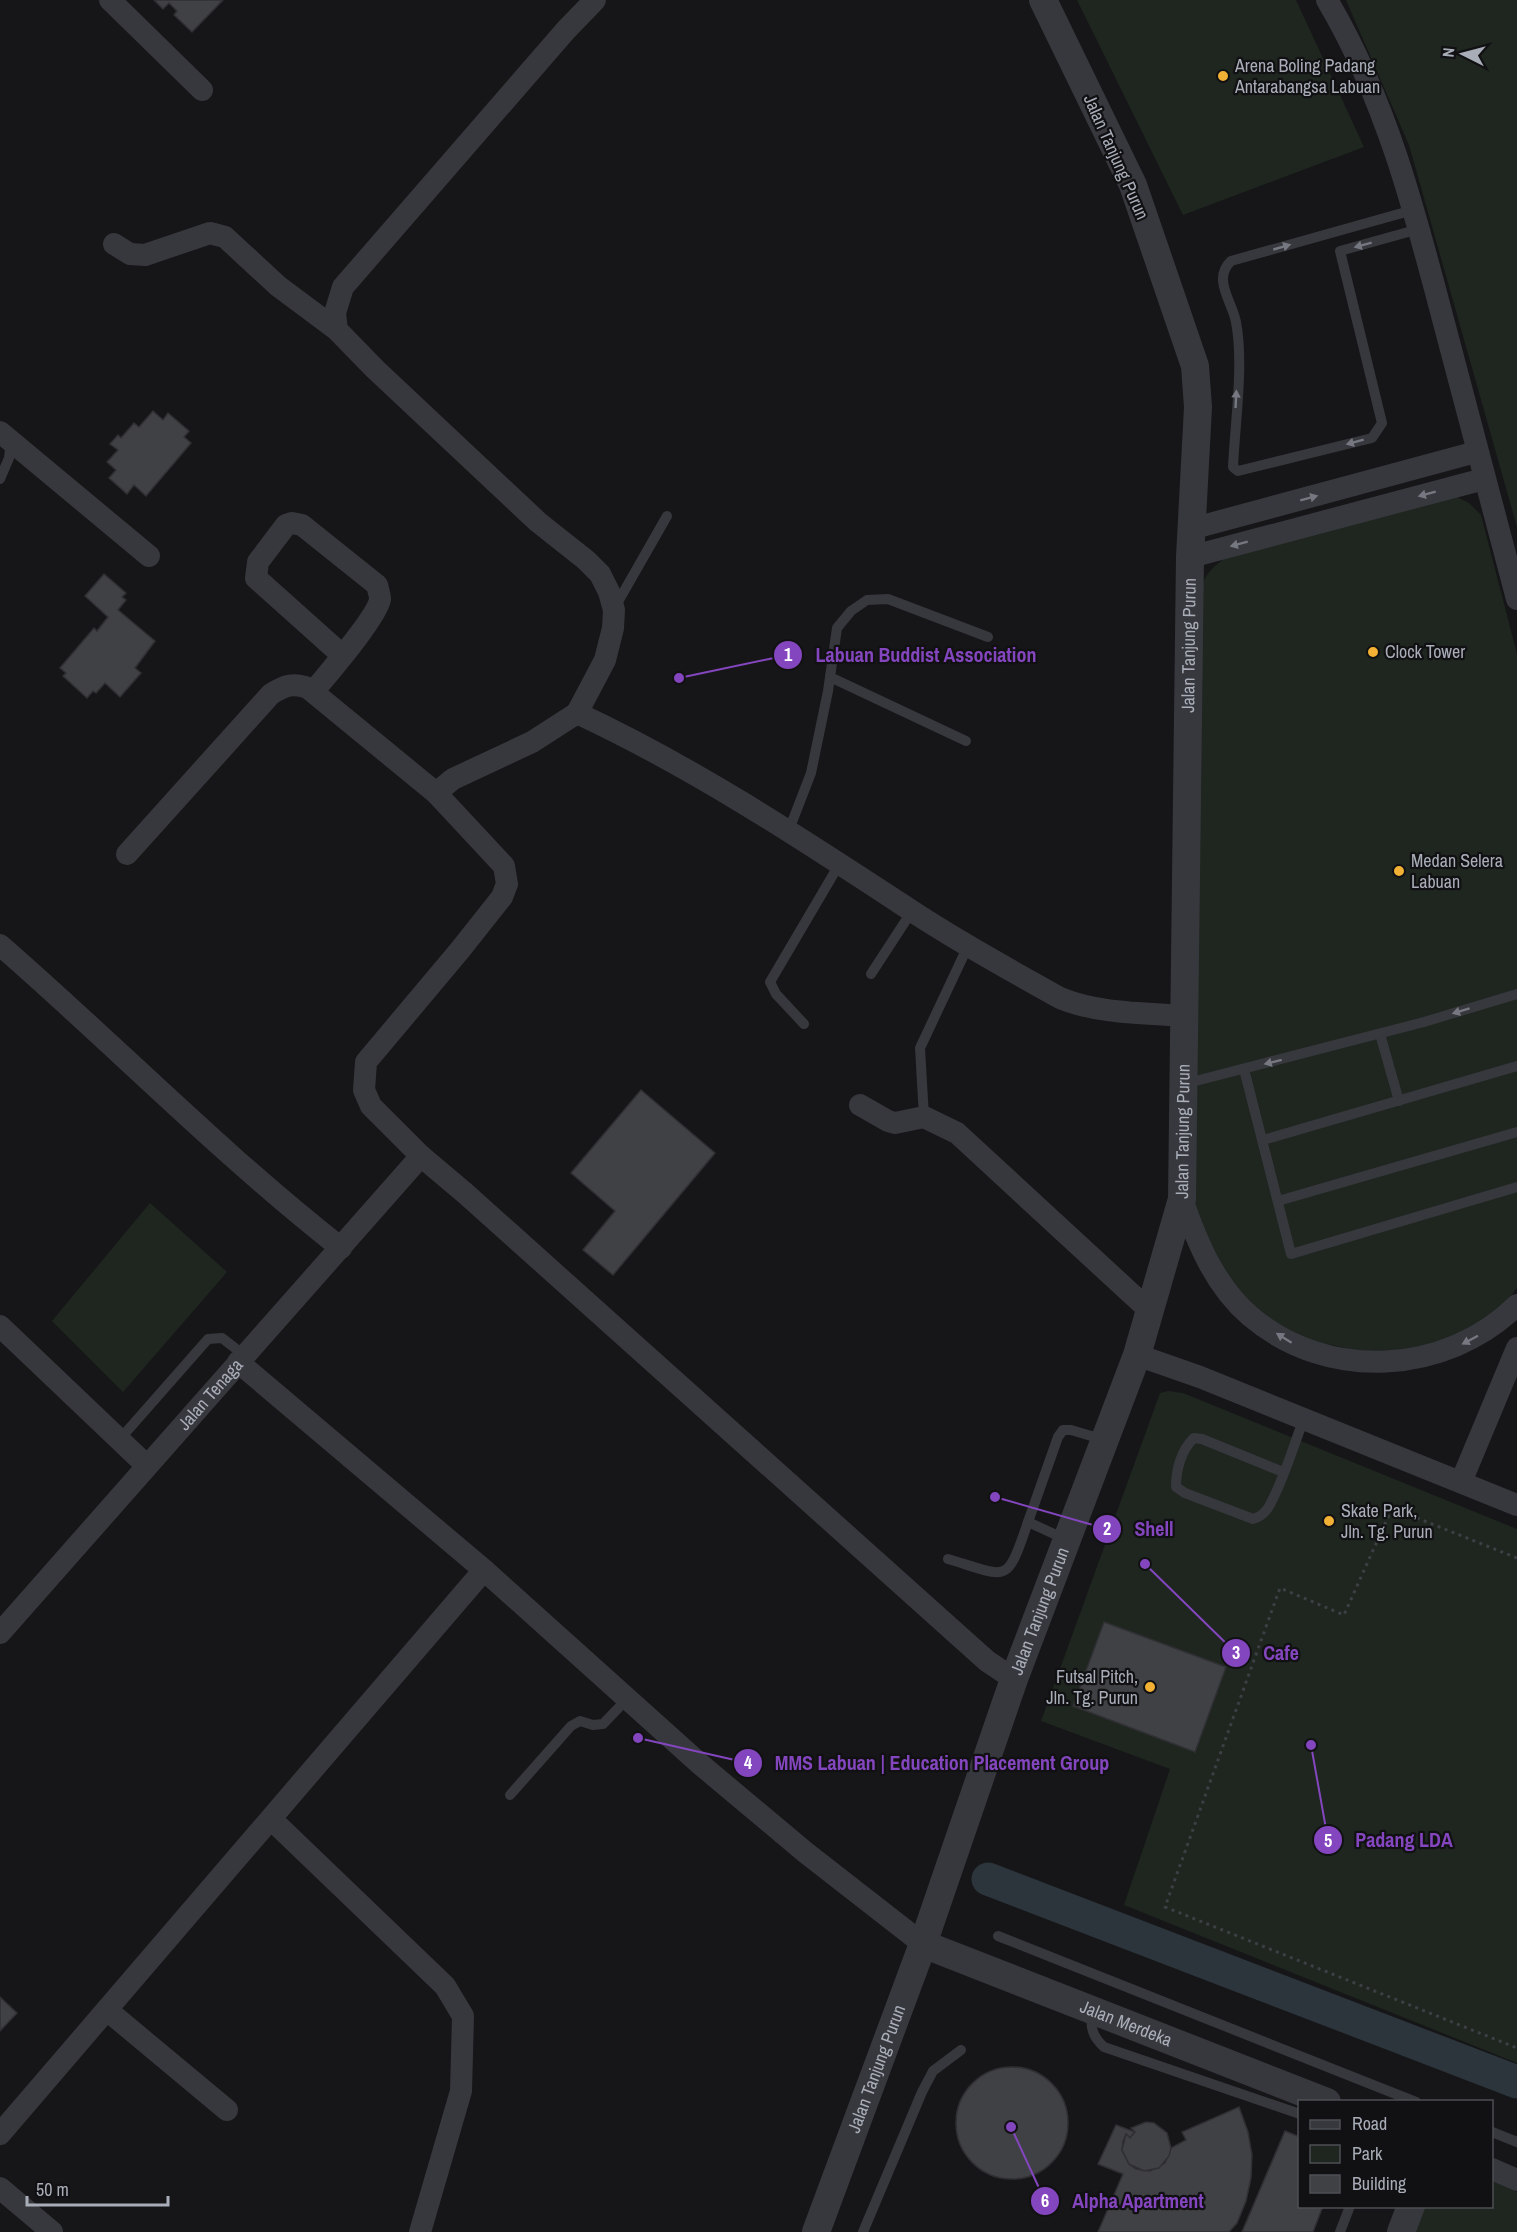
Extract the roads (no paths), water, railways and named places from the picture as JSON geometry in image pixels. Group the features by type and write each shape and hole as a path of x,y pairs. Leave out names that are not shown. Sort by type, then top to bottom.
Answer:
{"street":[{"path":"110,0 202,90"},
{"path":"338,330 334,313 343,287 566,30 595,0"},
{"name":"Jalan Tanjung Purun","path":"820,2231 923,1944 1014,1679 1137,1355 1182,1199 1190,557 1198,407 1195,366 1133,185 1043,0"},
{"path":"1327,0 1348,35 1373,91 1416,220 1517,599"},
{"path":"114,244 130,254 145,255 210,233 225,237 278,286 338,330 375,369 538,522 586,560 605,583 614,610 613,628 605,660 577,713 532,742 453,779 436,793"},
{"path":"5,436 148,556"},
{"path":"1191,529 1476,452"},
{"path":"1190,557 1484,478"},
{"path":"313,692 342,655 376,611 380,599 377,585 302,525 292,523 286,525 258,562 256,578 342,655"},
{"path":"127,854 271,694 284,686 297,684 313,692 436,793 504,866 507,884 502,897 366,1062 364,1090 371,1106 421,1156 484,1209 987,1660 1014,1679"},
{"path":"577,713 613,729 789,830 968,946 1060,998 1078,1006 1186,1016"},
{"path":"0,945 190,1121 276,1197 341,1248"},
{"path":"860,1105 895,1123 924,1117 957,1133 1150,1311"},
{"name":"Jalan Tenaga","path":"0,1633 421,1156"},
{"path":"1182,1199 1194,1235 1216,1277 1250,1316 1296,1346 1338,1359 1360,1362 1418,1360 1451,1350 1482,1334 1517,1305"},
{"path":"0,1326 147,1465"},
{"path":"1461,1482 1517,1348"},
{"path":"1137,1355 1517,1505"},
{"path":"241,1358 484,1570 700,1764 805,1852 923,1944"},
{"path":"0,2134 484,1570"},
{"path":"271,1819 445,1986 463,2016 461,2091 420,2232"},
{"name":"Jalan Merdeka","path":"923,1944 1093,2010 1161,2051 1297,2105"},
{"path":"107,2010 227,2110"},
{"path":"1493,2170 1517,2180"},
{"path":"0,2188 52,2232"},
{"path":"1401,2232 1410,2208"}],"lane":[{"path":"1336,232 1382,423 1372,438 1238,471 1233,467 1239,345 1236,319 1222,281 1225,267 1232,261 1336,232 1416,220"},
{"path":"1340,251 1416,220"},
{"path":"0,479 9,458 5,436"},
{"path":"614,610 667,516"},
{"path":"789,830 811,773 837,628 851,611 867,600 888,599 988,637"},
{"path":"830,677 966,741"},
{"path":"804,1024 776,994 770,982 840,863"},
{"path":"871,974 912,911"},
{"path":"924,1117 920,1048 968,946"},
{"path":"1182,1085 1380,1034 1517,994"},
{"path":"1380,1034 1399,1101"},
{"path":"1263,1140 1517,1066"},
{"path":"1244,1069 1291,1254 1517,1187"},
{"path":"1278,1201 1517,1132"},
{"path":"120,1439 208,1339 222,1338 241,1358"},
{"path":"1283,1472 1203,1439 1194,1438 1187,1444 1180,1464 1176,1487 1185,1493 1253,1519 1261,1516 1268,1508 1283,1472 1304,1419"},
{"path":"948,1558 998,1574 1008,1570 1015,1559 1058,1437 1063,1430 1071,1430 1105,1440"},
{"path":"1028,1522 1068,1540"},
{"path":"510,1795 571,1726 580,1721 593,1725 603,1724 628,1698"},
{"path":"998,1936 1411,2100"},
{"path":"862,2232 927,2081 933,2071 961,2050"},
{"path":"1493,2133 1517,2142"},
{"path":"1340,2232 1349,2208"}],"waterway":[{"path":"988,1879 1517,2082"}],"place":[{"name":"Arena Boling Padang Antarabangsa Labuan","path":"1223,76"},
{"name":"Clock Tower","path":"1373,652"},
{"name":"Labuan Buddist Association","path":"679,678"},
{"name":"Medan Selera Labuan","path":"1399,871"},
{"name":"Shell","path":"995,1497"},
{"name":"Skate Park, Jln. Tg. Purun","path":"1329,1521"},
{"name":"Cafe","path":"1145,1564"},
{"name":"Futsal Pitch, Jln. Tg. Purun","path":"1150,1687"},
{"name":"MMS Labuan | Education Placement Group","path":"638,1738"},
{"name":"Padang LDA","path":"1311,1745"},
{"name":"Alpha Apartment","path":"1011,2127"}]}
